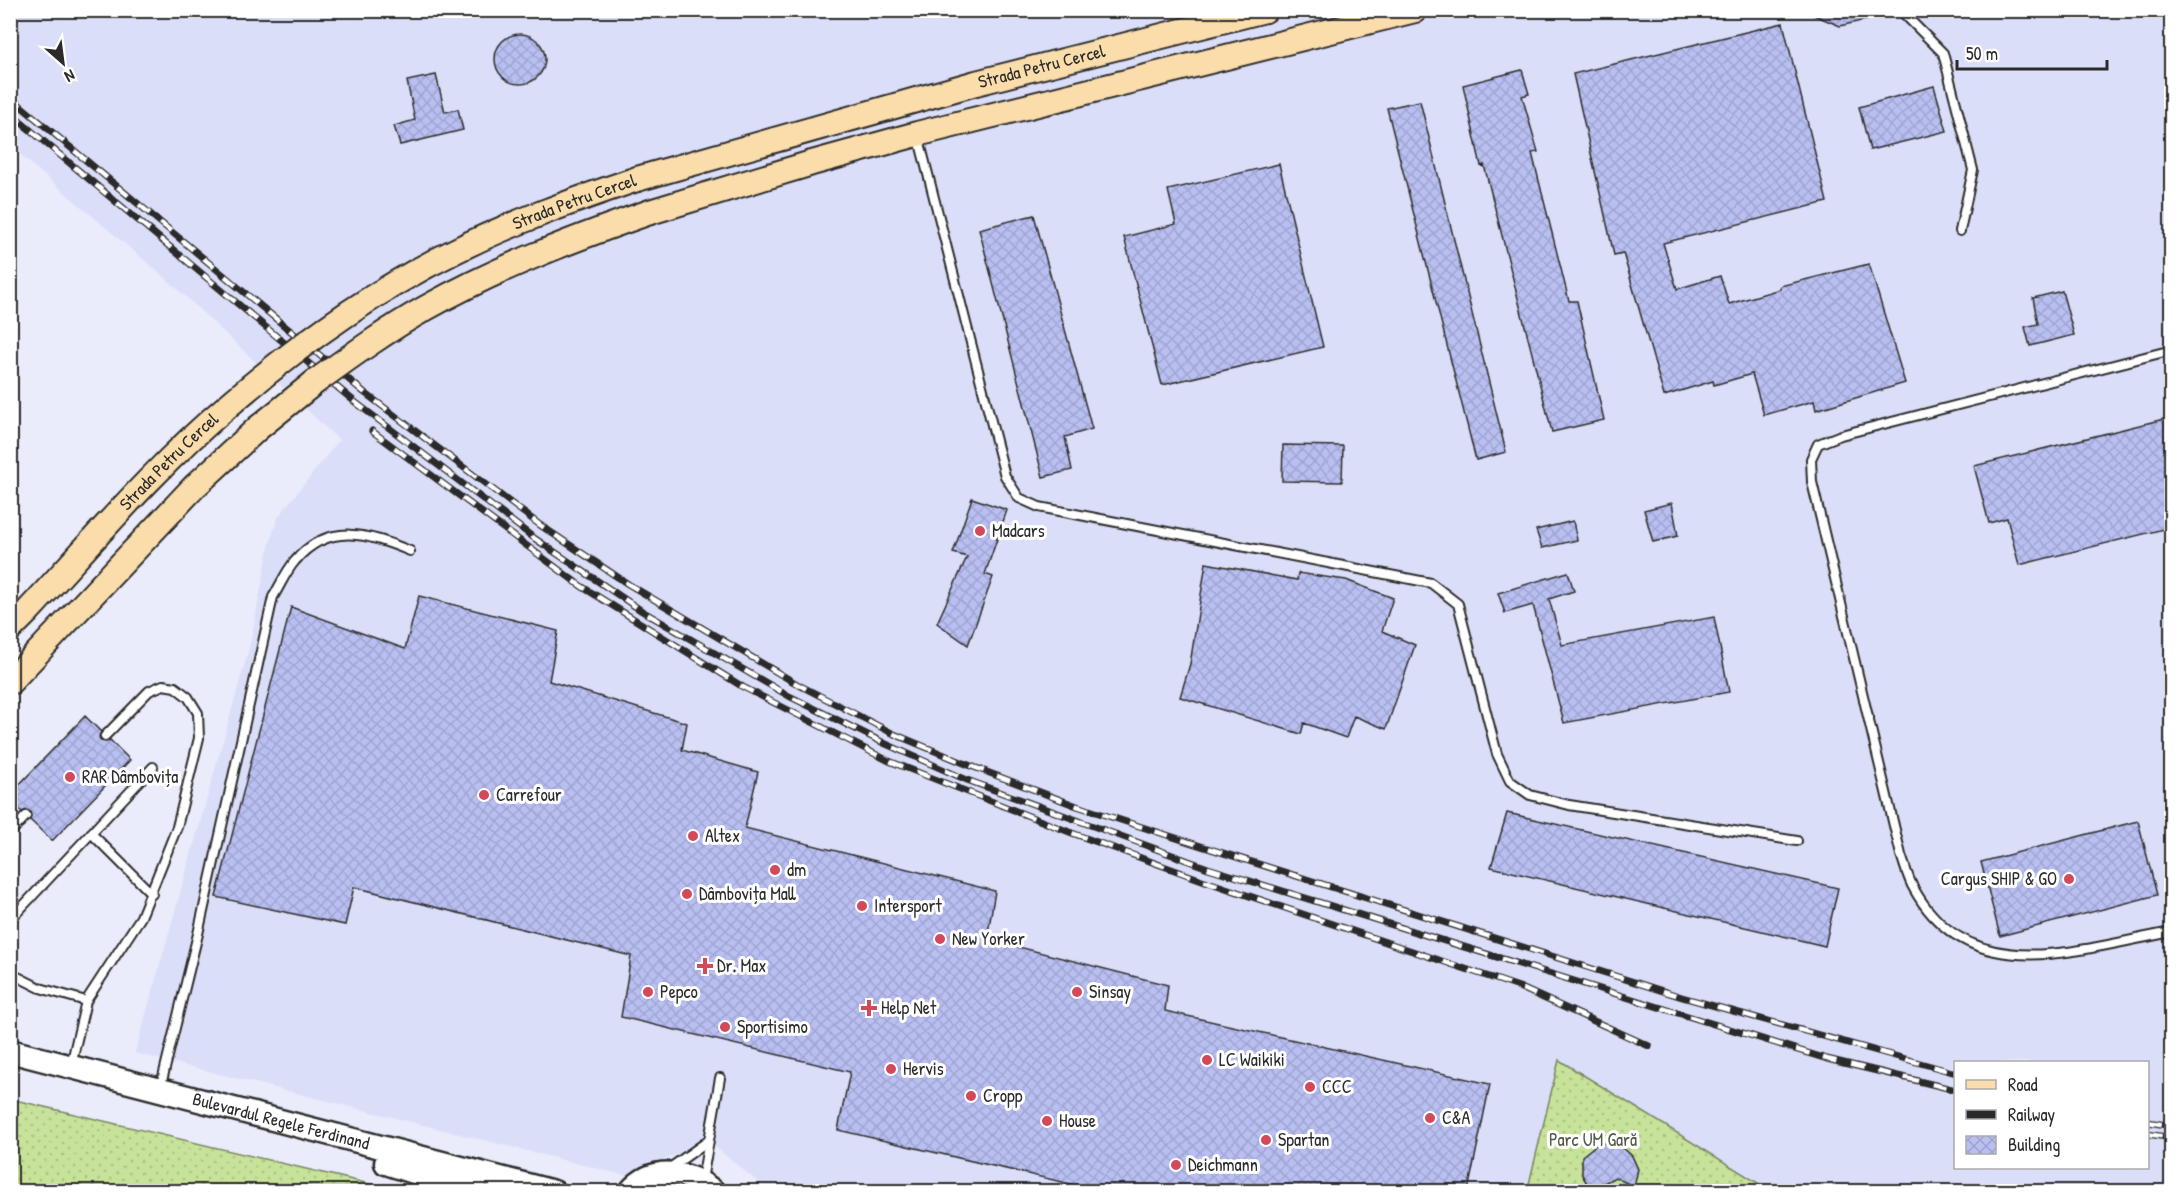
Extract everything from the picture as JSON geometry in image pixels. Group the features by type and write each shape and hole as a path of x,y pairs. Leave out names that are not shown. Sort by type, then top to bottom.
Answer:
{"main road":[{"name":"Strada Petru Cercel","path":"19,620 176,453 228,405 338,321 404,278 456,251 578,199 637,179 976,83 1265,10"},
{"name":"Strada Petru Cercel","path":"10,682 194,487 258,428 366,345 415,314 473,283 539,254 650,212 812,163 918,134 1412,11"},
{"name":"Bulevardul Regele Ferdinand","path":"10,1052 554,1191"},
{"name":"Bulevardul Regele Ferdinand","path":"10,1066 257,1124 476,1191"},
{"path":"628,1190 659,1174 681,1174 708,1186"}],"lane":[{"path":"1900,10 1943,53 1973,170 1960,231"},
{"path":"918,134 1005,476 1019,498 1039,507 1431,583 1458,604 1497,754 1510,781 1530,795 1569,805 1797,841"},
{"path":"2166,933 2055,955 2012,955 1986,950 1960,938 1936,920 1914,888 1901,855 1812,482 1811,459 1818,444 1841,435 2172,350"},
{"path":"160,1089 198,934 273,597 294,562 313,544 333,536 355,534 381,539 410,551"},
{"path":"70,1066 86,1001 141,917 177,827 199,738 198,712 188,697 175,687 163,684 149,691 105,736"},
{"path":"10,920 153,767"},
{"path":"10,833 26,816"},
{"path":"91,833 152,894"},
{"path":"10,973 40,988 86,1001"},
{"path":"708,1186 708,1141 720,1078"},
{"path":"659,1174 708,1141"}],"shaded area":[{"path":"11,11 2171,11 2171,1191 1771,1191 1559,1060 1527,1191 769,1191 708,1141 627,1176 135,1053 250,645 269,546 278,517 339,440 171,283 11,147"}],"green space":[{"name":"Parc UM Gară","path":"1559,1060 1771,1191 1527,1192"},
{"path":"11,1099 378,1186 381,1191 11,1191"}],"building":[{"path":"1802,10 1878,10 1879,17 1840,26"},
{"path":"1783,23 1827,202 1663,243 1677,289 1720,276 1729,304 1780,289 1780,286 1869,264 1905,383 1816,410 1814,401 1764,415 1752,374 1714,385 1713,381 1664,396 1623,253 1614,255 1573,74"},
{"path":"515,34 525,34 538,41 545,54 545,64 538,77 525,84 515,84 506,80 499,73 495,64 495,54 499,45 506,38"},
{"path":"1522,70 1529,94 1522,96 1538,152 1532,153 1569,301 1577,301 1604,420 1552,432 1484,165 1481,166 1463,85"},
{"path":"436,75 445,112 458,109 463,130 400,145 394,126 415,120 407,81"},
{"path":"1934,86 1947,131 1870,150 1859,107"},
{"path":"1420,101 1506,452 1476,460 1387,108"},
{"path":"1279,164 1323,347 1162,385 1124,237 1176,224 1168,190"},
{"path":"1034,215 1092,429 1065,437 1072,470 1043,477 979,229"},
{"path":"2062,291 2074,335 2030,346 2025,327 2038,324 2033,298"},
{"path":"2172,417 2172,527 2019,565 2007,518 1989,523 1974,466"},
{"path":"1283,445 1343,446 1342,482 1282,481"},
{"path":"972,498 1007,510 985,574 993,577 968,645 937,623 967,557 953,553"},
{"path":"1672,503 1678,536 1653,542 1644,510"},
{"path":"1573,521 1577,540 1542,548 1536,530"},
{"path":"1206,563 1297,580 1298,573 1346,580 1393,598 1382,631 1415,645 1386,729 1354,716 1346,738 1304,723 1301,734 1180,697 1190,664"},
{"path":"1568,572 1574,591 1549,599 1562,645 1714,617 1729,692 1564,723 1533,605 1505,613 1498,593"},
{"name":"Dâmbovița Mall","path":"419,596 558,631 549,681 687,723 682,750 758,772 745,828 995,891 987,939 1168,985 1165,1011 1490,1084 1468,1191 1101,1191 838,1130 850,1072 621,1017 631,956 354,887 345,925 216,897 291,607 405,649"},
{"name":"RAR Dâmbovița","path":"85,716 101,732 99,737 101,741 110,740 130,760 52,841 30,820 30,812 27,810 22,812 10,801 10,794"},
{"path":"1507,813 1838,888 1825,946 1491,867"},
{"name":"Cargus SHIP & GO","path":"2138,821 2157,895 2000,936 1981,862"},
{"path":"1609,1142 1622,1147 1632,1156 1638,1169 1634,1187 1615,1177 1591,1190 1582,1175 1582,1156 1596,1145"}],"railway":[{"path":"10,97 365,393 540,525 628,584 797,684 894,734 1077,806 1201,846 1682,997 1954,1072"},
{"path":"10,113 355,402 534,538 642,611 789,696 886,744 967,780 1208,868 1827,1059 1954,1090"},
{"path":"372,431 581,586 743,687 889,761 1072,833 1202,880 1519,987 1649,1046"},
{"path":"2149,1122 2172,1126"},
{"path":"2149,1134 2172,1138"}],"place":[{"name":"Madcars","path":"980,531"},
{"name":"RAR Dâmbovița","path":"70,777"},
{"name":"Carrefour","path":"484,795"},
{"name":"Altex","path":"693,836"},
{"name":"dm","path":"775,870"},
{"name":"Cargus SHIP & GO","path":"2069,879"},
{"name":"Dâmbovița Mall","path":"687,894"},
{"name":"Intersport","path":"862,906"},
{"name":"New Yorker","path":"940,939"},
{"name":"Dr. Max","path":"705,966"},
{"name":"Pepco","path":"648,992"},
{"name":"Sinsay","path":"1077,992"},
{"name":"Help Net","path":"869,1008"},
{"name":"Sportisimo","path":"725,1027"},
{"name":"LC Waikiki","path":"1207,1060"},
{"name":"Hervis","path":"891,1069"},
{"name":"CCC","path":"1310,1087"},
{"name":"Cropp","path":"971,1096"},
{"name":"C&A","path":"1430,1118"},
{"name":"House","path":"1047,1121"},
{"name":"Spartan","path":"1266,1140"},
{"name":"Deichmann","path":"1176,1165"}]}
